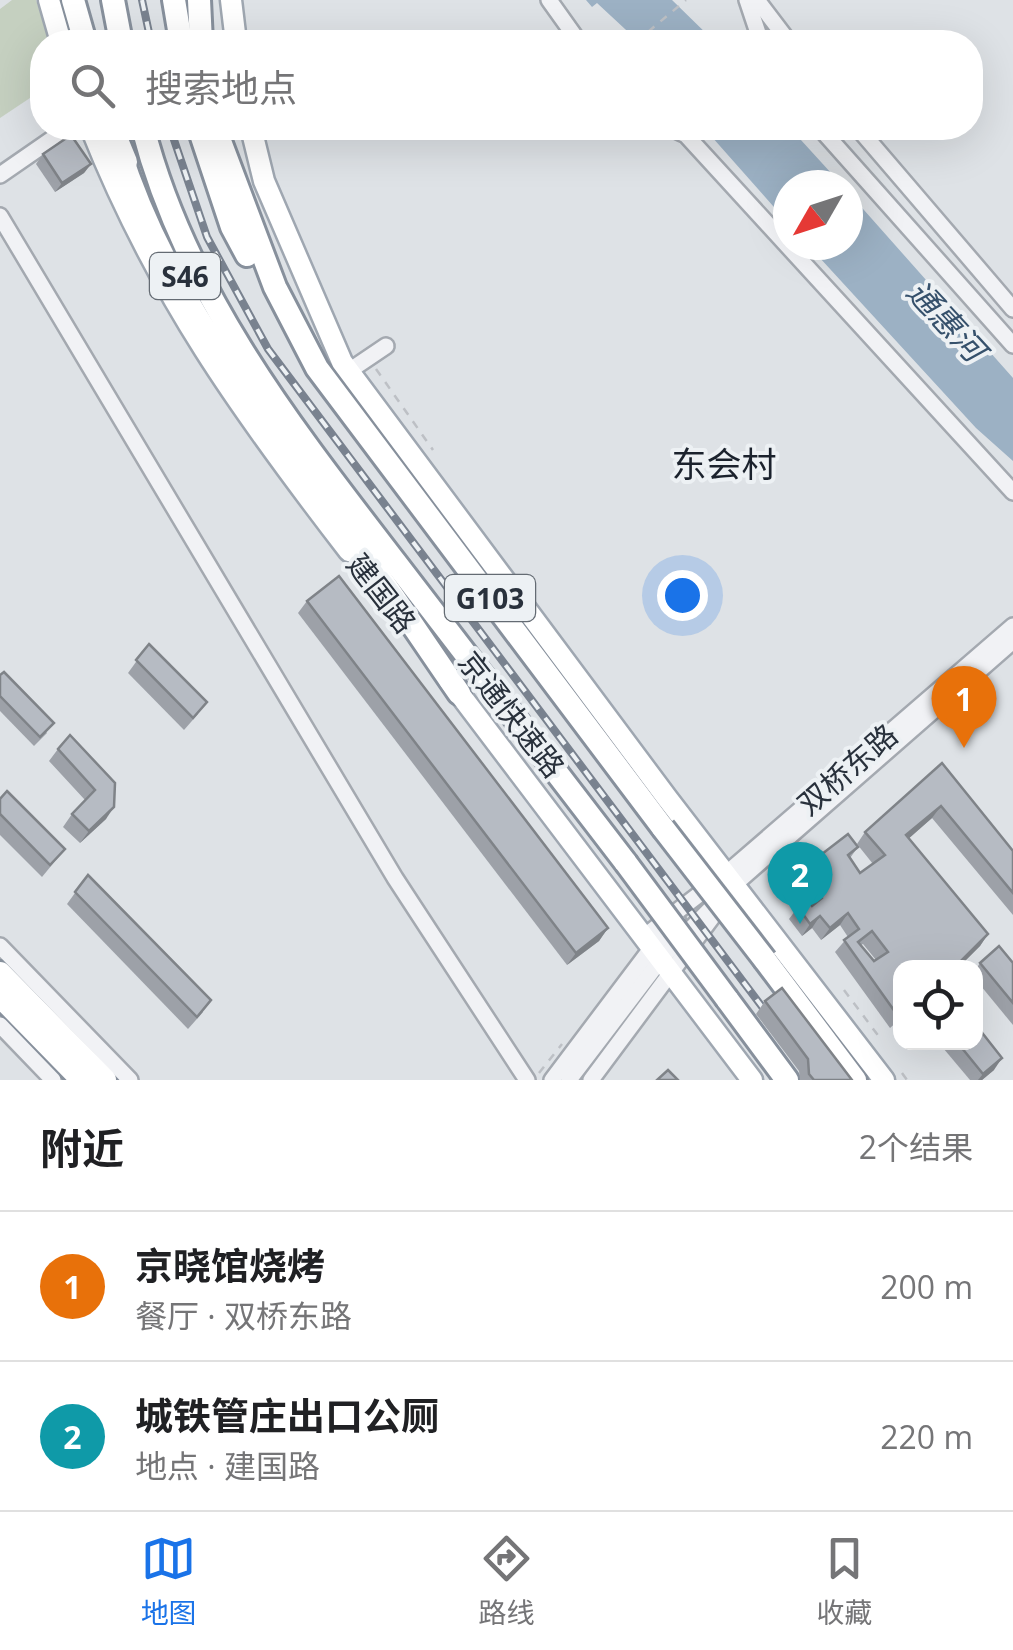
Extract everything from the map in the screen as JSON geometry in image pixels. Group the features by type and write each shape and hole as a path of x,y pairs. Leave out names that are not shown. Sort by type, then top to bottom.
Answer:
{"highway":[{"path":"73,0 82,30"},
{"path":"114,0 120,30"},
{"path":"174,0 179,30"},
{"path":"199,0 201,30"},
{"path":"117,140 138,209 178,290 225,366 459,693"},
{"name":"S46","path":"117,140 211,322 279,412"},
{"name":"京通快速路","path":"147,140 182,239 206,292 279,412 626,862 788,1080"},
{"name":"S46","path":"203,140 232,226 269,297 317,368"},
{"name":"京通快速路","path":"220,140 275,287 317,368 855,1080"},
{"path":"0,973 105,1080"},
{"path":"0,996 82,1080"}],"main road":[{"path":"49,0 58,30"},
{"path":"231,0 235,30"},
{"name":"建国路","path":"96,140 122,205 188,330 248,419 752,1080"},
{"path":"254,140 264,181 318,313 349,371 731,878 893,1077"}],"street":[{"path":"549,0 570,30"},
{"path":"747,0 757,30"},
{"path":"757,0 780,30"},
{"path":"0,174 50,140"},
{"path":"691,140 1013,492"},
{"path":"831,140 1013,345"},
{"path":"868,140 1013,309"},
{"path":"0,216 394,878 527,1080"},
{"path":"349,371 386,346"},
{"name":"双桥东路","path":"552,1080 658,954 731,878 1013,626"},
{"name":"双桥东路","path":"569,1080 658,954 731,878 1013,641"},
{"path":"0,946 130,1080"},
{"name":"双桥东路","path":"591,1080 658,954"},
{"path":"0,1025 53,1080"}],"path":[{"path":"650,30 686,0"},
{"path":"374,367 433,450"},
{"path":"844,990 880,1038"},
{"path":"893,1077 907,1080"}],"green space":[{"path":"12,0 36,0 46,30 30,30 30,98 0,118 0,9"}],"water":[{"path":"586,0 672,0 703,30 626,30 597,3 592,7"},
{"path":"715,140 801,140 828,170 773,170 773,206"},
{"name":"通惠河","path":"863,209 1013,378 1013,461 976,428 822,260 863,260"}],"building":[{"path":"64,140 74,140 91,164 62,183 43,154"},
{"path":"339,576 608,928 576,953 307,601"},
{"path":"149,644 207,702 193,718 136,660"},
{"path":"4,672 54,723 40,737 0,696 0,675"},
{"path":"70,735 115,783 114,807 89,831 72,814 95,790 58,749"},
{"path":"942,763 1013,851 1013,893 941,806 906,835 988,934 962,960 893,960 893,1009 844,940 859,929 848,913 830,928 820,916 810,924 798,907 807,900 812,906 822,898 820,879 809,864 848,834 858,847 848,855 860,873 885,855 865,832","holes":["872,931 888,952 874,961 858,942"]},
{"path":"7,791 65,849 50,865 0,814 0,799"},
{"path":"88,875 211,1000 197,1017 75,892"},
{"path":"999,946 1013,963 1013,1003 983,967 983,960"},
{"path":"782,988 852,1080 814,1080 809,1074 808,1059 765,1001"},
{"path":"983,1034 1002,1058 983,1074 964,1050 983,1050"},
{"path":"668,1070 678,1080 657,1080"}],"railway":[{"path":"142,0 148,30"},
{"path":"174,140 207,237 268,349 778,1028"}],"place":[{"name":"京晓馆烧烤","path":"964,748"},
{"name":"城铁管庄出口公厕","path":"800,924"}],"district":[{"name":"东会村","path":"724,463"}]}
